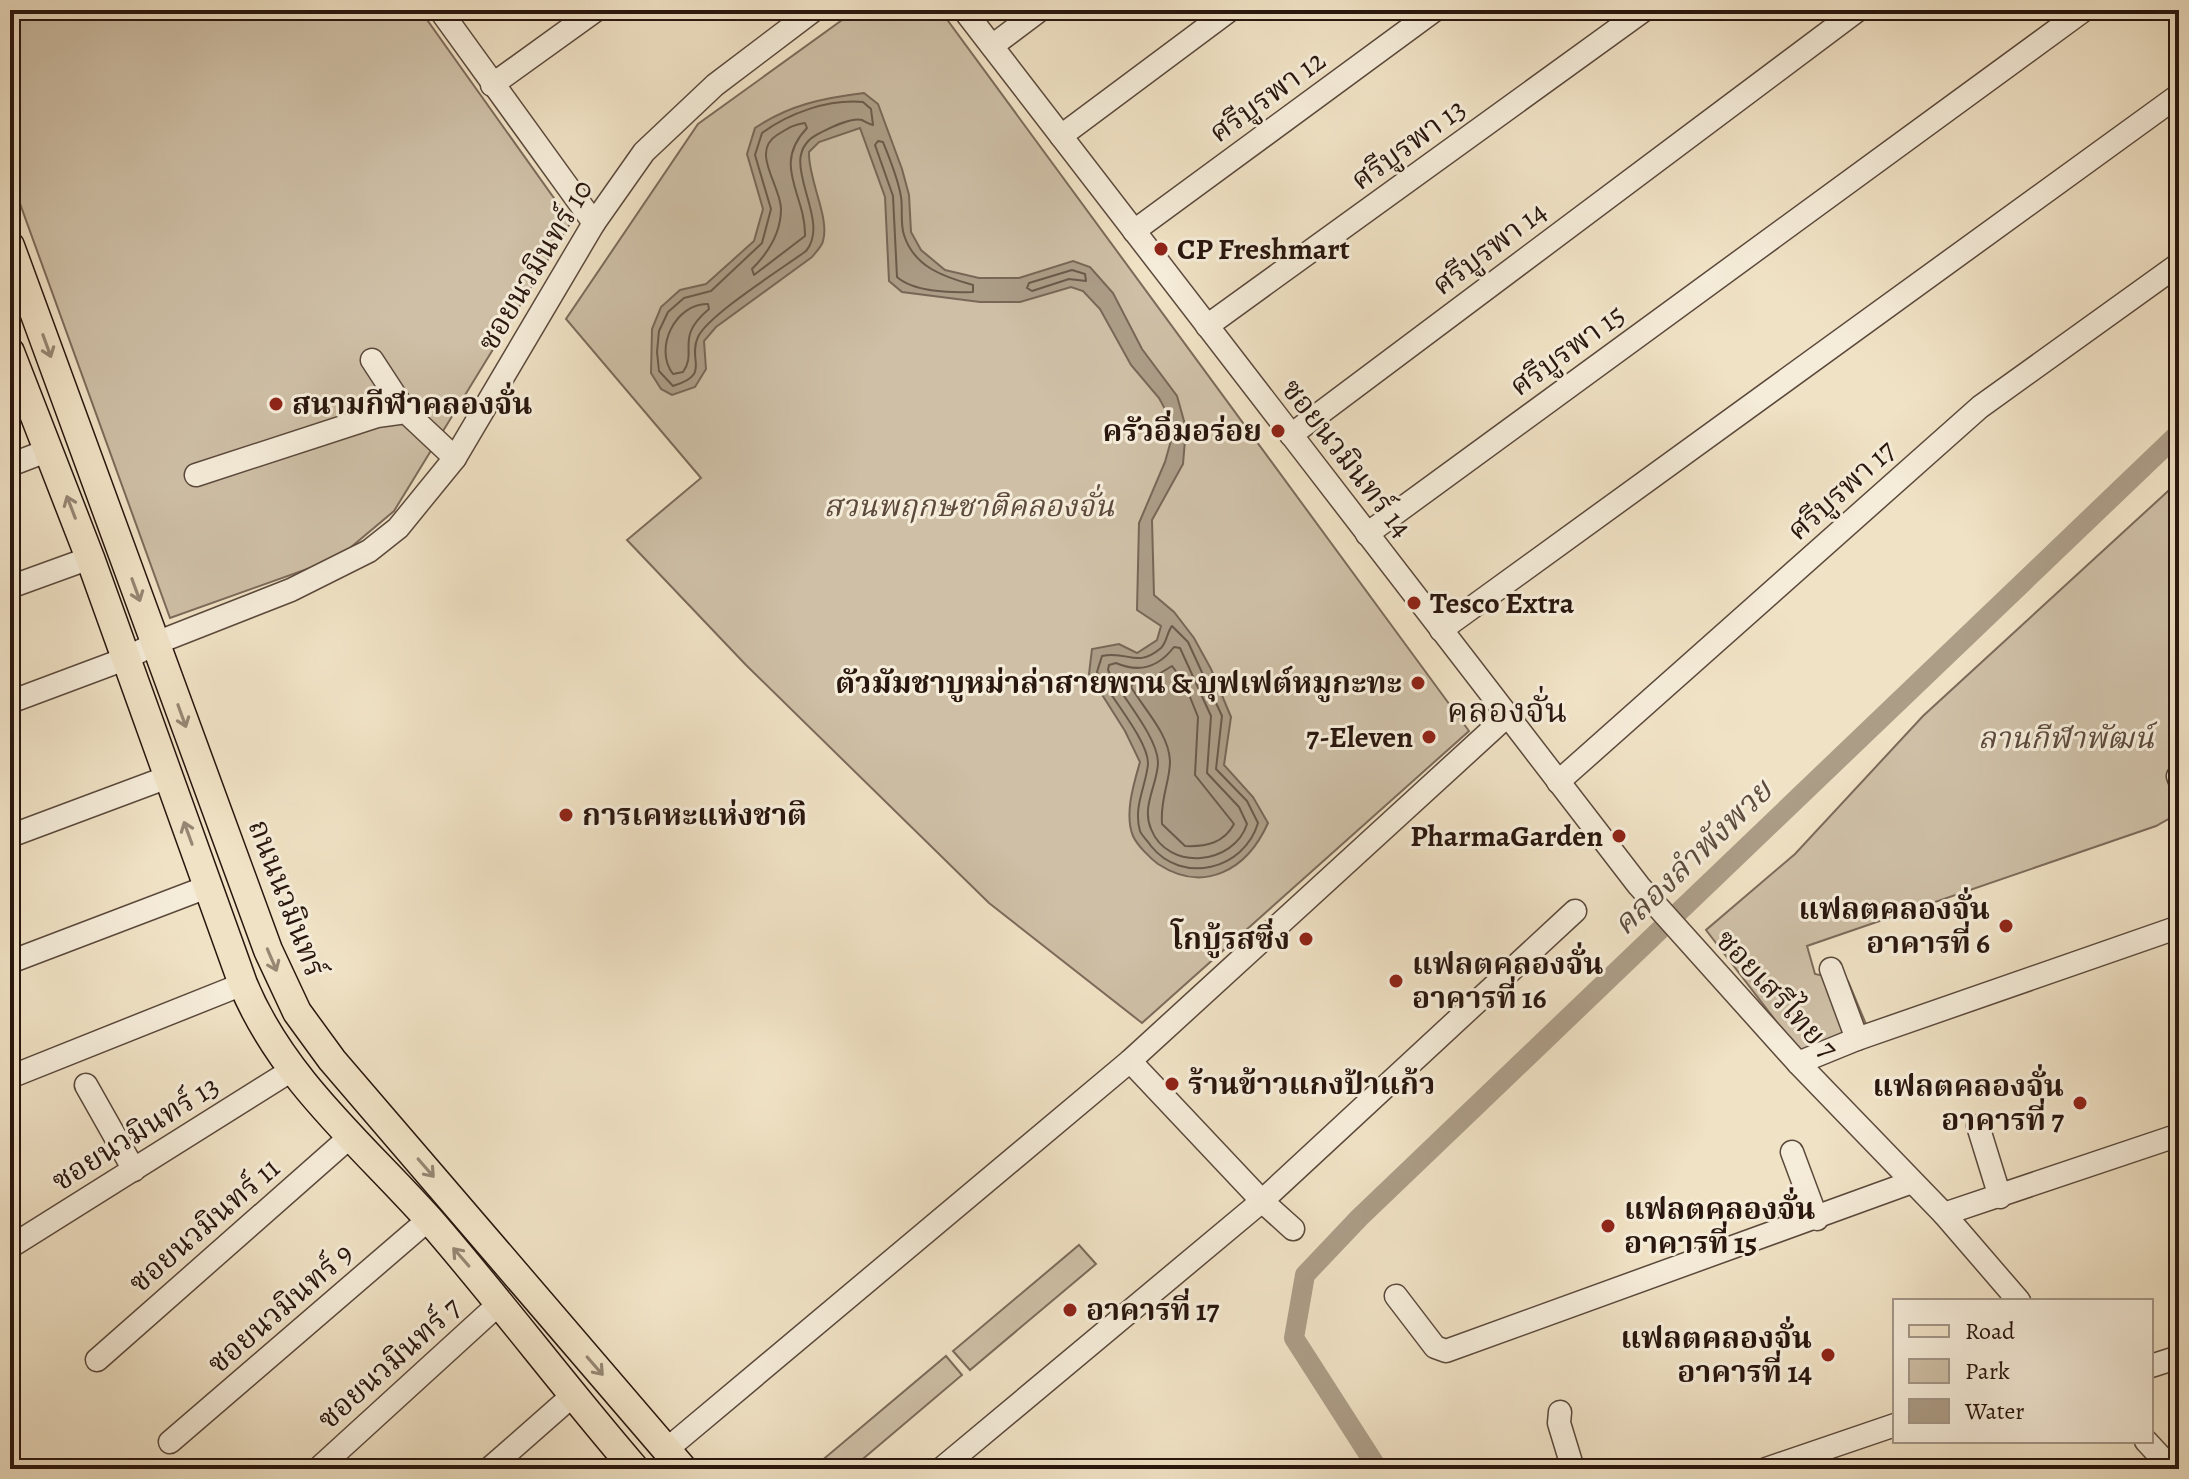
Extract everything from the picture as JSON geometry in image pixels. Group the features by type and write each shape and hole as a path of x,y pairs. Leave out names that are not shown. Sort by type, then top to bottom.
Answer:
{"main road":[{"name":"ถนนนวมินทร์","path":"10,246 268,950 297,1012 332,1060 675,1459"},
{"path":"11,356 90,558 243,984 271,1041 292,1070 501,1302 572,1396 635,1469"}],"street":[{"path":"440,10 594,223"},
{"path":"492,85 596,10"},
{"name":"ซอยนวมินทร์ 10","path":"10,702 125,659 156,643 291,590 369,551 398,528 455,458 594,223 644,152 678,117 814,10"},
{"name":"ซอยนวมินทร์ 14","path":"964,10 1558,782 1639,886 1686,940"},
{"path":"992,46 1040,10"},
{"path":"1061,136 1230,10"},
{"name":"ศรีบูรพา 12","path":"1134,231 1435,10"},
{"name":"ศรีบูรพา 13","path":"1207,326 1644,10"},
{"name":"ศรีบูรพา 14","path":"1291,435 1858,10"},
{"name":"ศรีบูรพา 15","path":"1367,534 2084,10"},
{"path":"1441,630 2179,95"},
{"name":"ศรีบูรพา 17","path":"1558,782 1980,407 2179,264"},
{"path":"372,360 406,412 455,458"},
{"path":"196,475 377,416 406,412"},
{"path":"10,465 49,450"},
{"path":"10,587 90,558"},
{"path":"675,1459 1130,1061 1507,716"},
{"path":"10,836 168,777"},
{"path":"10,962 207,887"},
{"path":"941,1469 1262,1201 1575,911"},
{"path":"1798,1063 1857,1039 2179,927"},
{"name":"ซอยเสรีไทย 7","path":"1686,940 1798,1063 1944,1214 2017,1299"},
{"path":"1831,969 1857,1039"},
{"path":"10,1077 243,984"},
{"path":"1130,1061 1262,1201 1293,1229"},
{"name":"ซอยนวมินทร์ 13","path":"10,1247 292,1070"},
{"path":"86,1085 134,1170"},
{"path":"1978,1126 2000,1197"},
{"path":"1944,1214 2179,1135"},
{"name":"ซอยนวมินทร์ 11","path":"97,1360 351,1136"},
{"path":"1792,1152 1817,1219"},
{"path":"1396,1296 1435,1347 1446,1351 1912,1182"},
{"name":"ซอยนวมินทร์ 9","path":"170,1442 428,1220"},
{"name":"ซอยนวมินทร์ 7","path":"318,1469 501,1302"},
{"path":"2153,1365 2179,1357"},
{"path":"489,1469 572,1396"},
{"path":"1560,1412 1559,1423 1573,1469"},
{"path":"1766,1469 1893,1426"},
{"path":"2148,1443 2172,1469"}],"green space":[{"name":"สนามกีฬาคลองจั่น","path":"10,10 420,10 571,222 394,511 338,558 170,618 10,176"},
{"name":"สวนพฤกษชาติคลองจั่น","path":"856,10 940,10 1469,731 1142,1023 989,903 746,665 627,540 701,478 566,319 698,124"},
{"name":"ลานกีฬาพัฒน์","path":"2179,481 2179,813 2156,826 1807,946 1815,974 1848,981 1868,1029 1799,1051 1706,930 1795,854 1923,716"},
{"path":"1079,1245 1096,1264 970,1370 953,1351"},
{"path":"946,1356 962,1375 851,1469 826,1469 820,1462"}],"water":[{"path":"864,93 878,104 902,169 909,195 911,232 921,250 945,270 979,278 1019,278 1073,261 1090,267 1113,293 1142,349 1177,396 1186,428 1183,464 1152,520 1154,595 1174,612 1194,638 1211,669 1231,717 1224,765 1253,797 1268,823 1248,853 1236,865 1222,872 1207,877 1175,873 1158,864 1135,840 1129,818 1140,762 1125,731 1089,674 1092,649 1119,644 1137,653 1157,640 1161,626 1137,610 1139,523 1165,462 1172,437 1171,420 1159,398 1131,365 1100,309 1083,291 1071,287 1020,302 980,302 902,292 889,281 885,197 860,128 819,142 809,152 824,221 822,243 812,257 716,327 704,341 706,369 695,387 672,395 661,389 651,373 652,329 661,307 680,290 706,284 754,241 763,209 747,154 755,128 807,104"}],"waterway":[{"name":"คลองลำพังพวย","path":"1378,1469 1294,1338 1305,1275 1359,1218 2179,433"}],"place":[{"name":"CP Freshmart","path":"1161,249"},
{"name":"สนามกีฬาคลองจั่น","path":"276,404"},
{"name":"ครัวอิ่มอร่อย","path":"1278,431"},
{"name":"Tesco Extra","path":"1414,603"},
{"name":"ตัวมัมชาบูหม่าล่าสายพาน & บุฟเฟต์หมูกะทะ","path":"1418,683"},
{"name":"7-Eleven","path":"1429,737"},
{"name":"การเคหะแห่งชาติ","path":"566,815"},
{"name":"PharmaGarden","path":"1619,836"},
{"name":"แฟลตคลองจั่น อาคารที่ 6","path":"2006,926"},
{"name":"โกบู้รสซิ่ง","path":"1306,939"},
{"name":"แฟลตคลองจั่น อาคารที่ 16","path":"1396,981"},
{"name":"ร้านข้าวแกงป้าแก้ว","path":"1172,1084"},
{"name":"แฟลตคลองจั่น อาคารที่ 7","path":"2080,1103"},
{"name":"แฟลตคลองจั่น อาคารที่ 15","path":"1608,1226"},
{"name":"อาคารที่ 17","path":"1070,1310"},
{"name":"แฟลตคลองจั่น อาคารที่ 14","path":"1828,1355"}],"district":[{"name":"คลองจั่น","path":"1507,710"}]}
